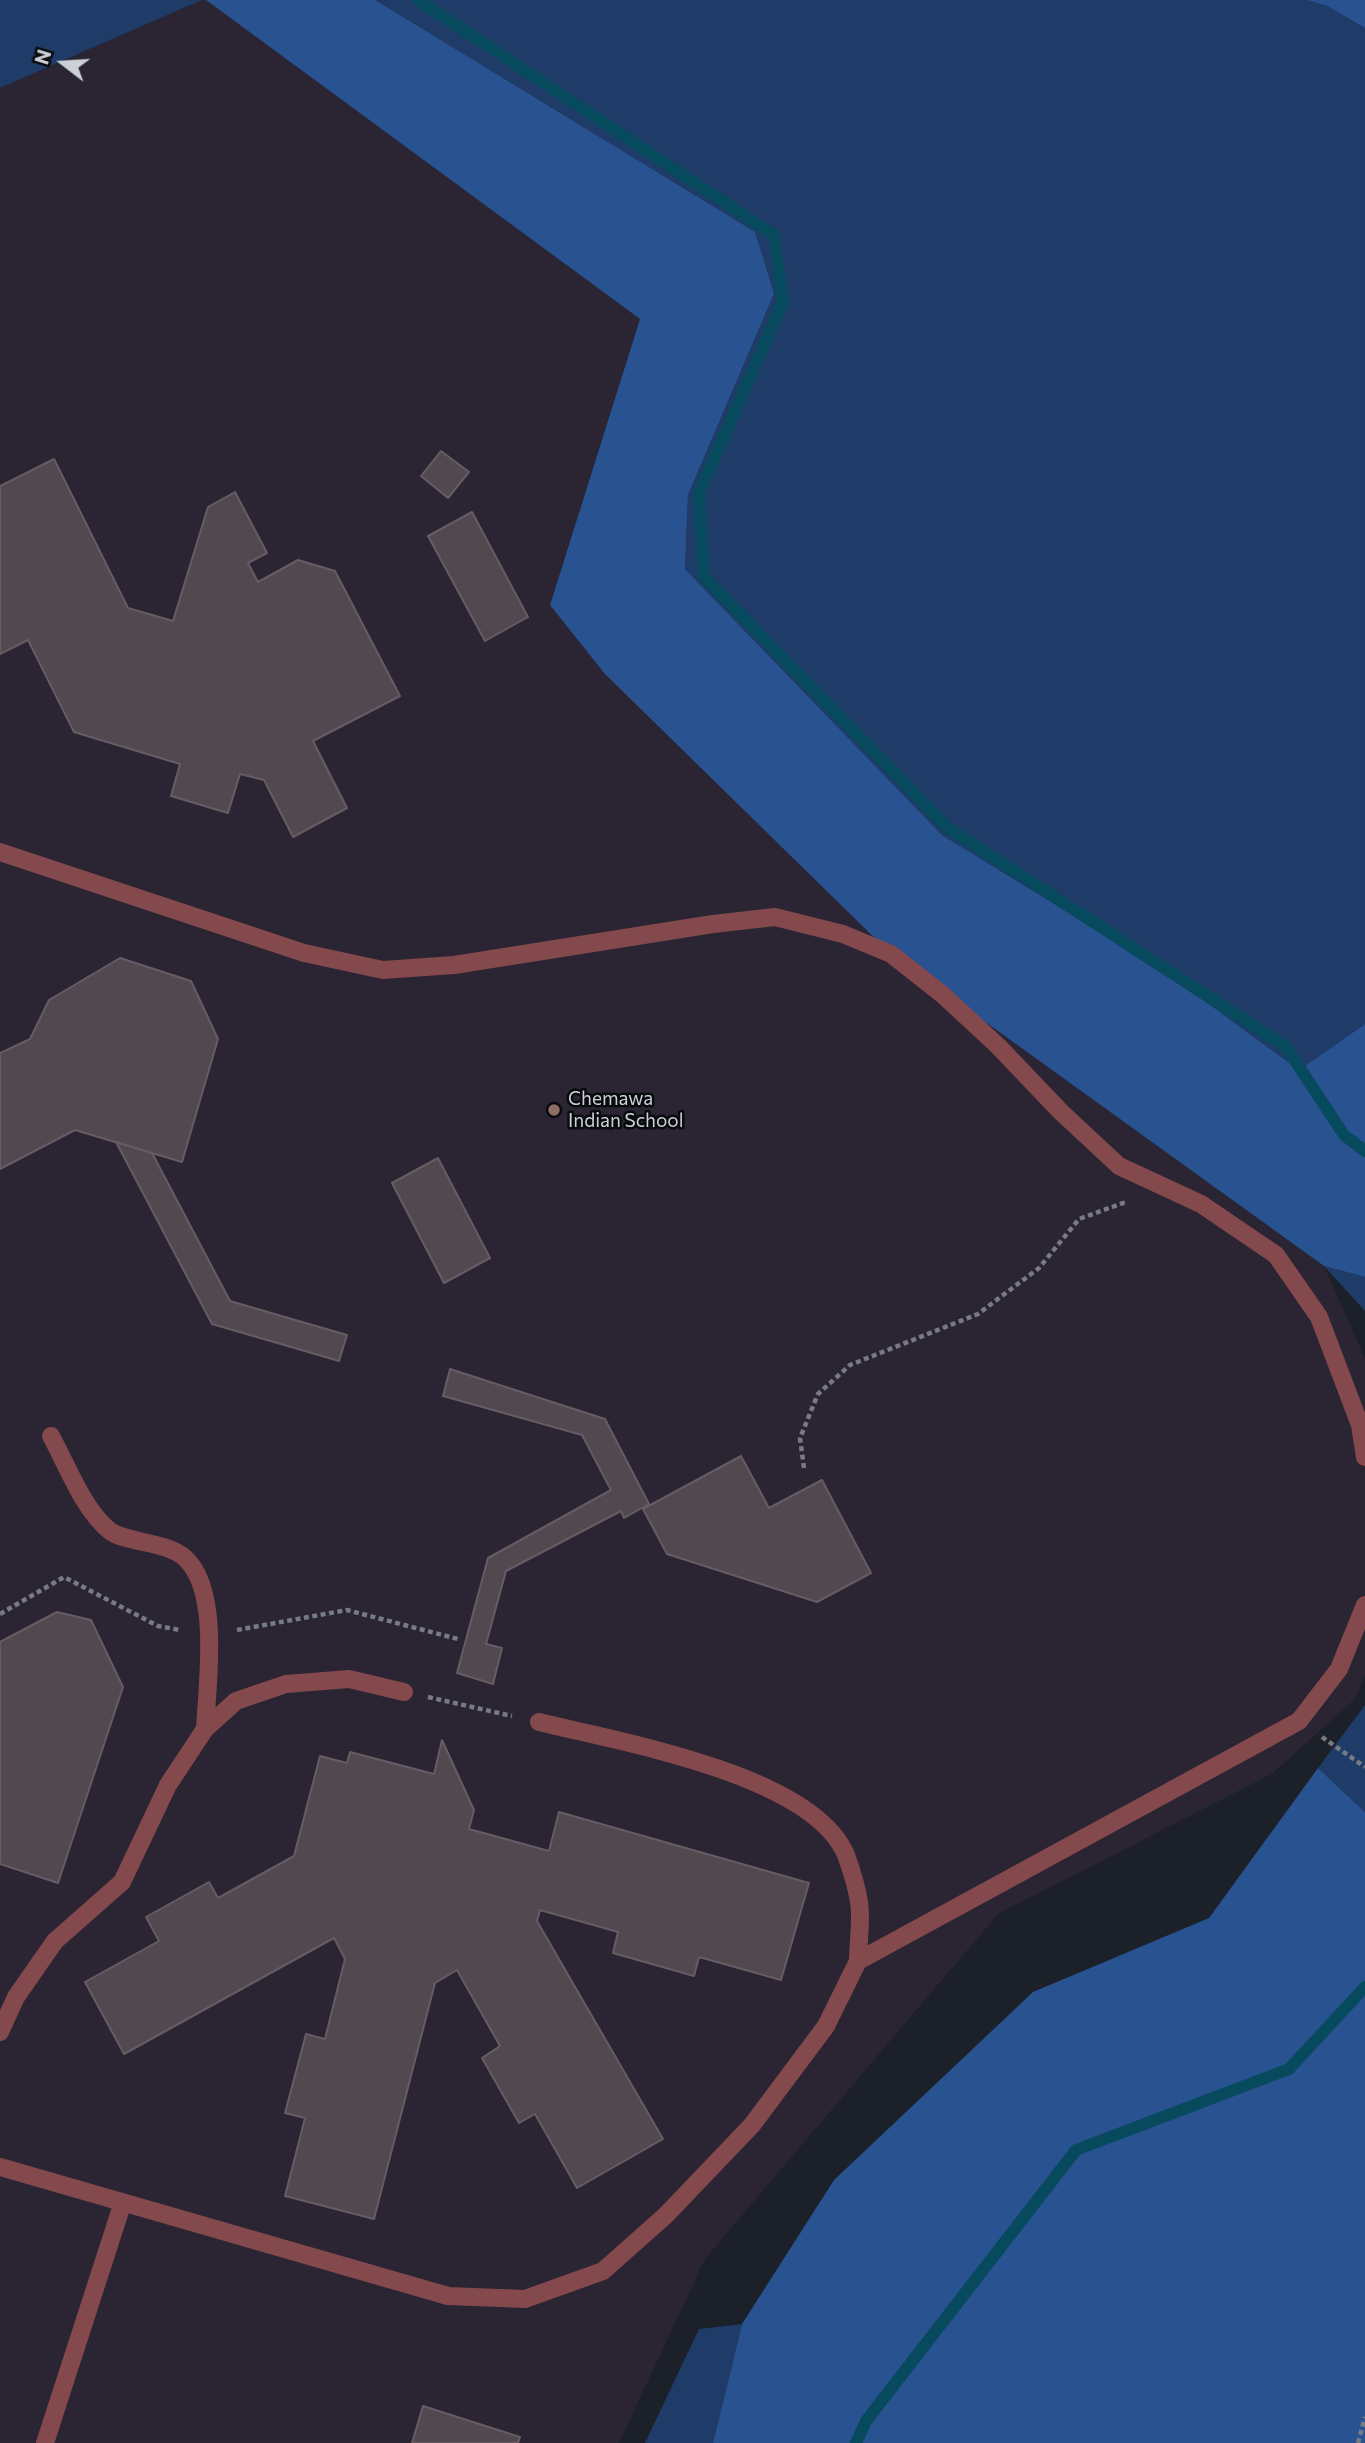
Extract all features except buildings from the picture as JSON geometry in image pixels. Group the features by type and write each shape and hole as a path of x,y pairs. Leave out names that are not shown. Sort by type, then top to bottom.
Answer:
{"lane":[{"path":"0,852 304,953 383,970 454,965 775,917 843,934 891,954 943,995 1119,1166 1201,1204 1276,1255 1319,1317 1360,1425 1365,1457"},
{"path":"51,1436 94,1515 113,1533 154,1543 184,1558 203,1586 209,1635 205,1729"},
{"path":"858,1961 1299,1721 1339,1668 1365,1605"},
{"path":"0,2032 16,1997 55,1941 122,1882 168,1785 205,1729 236,1701 286,1684 349,1679 404,1692"},
{"path":"0,2167 448,2297 525,2299 603,2271 666,2215 752,2125 826,2025 858,1961 859,1902 845,1854 826,1826 796,1802 741,1775 539,1722"},
{"path":"45,2443 123,2202"}],"path":[{"path":"804,1468 800,1438 818,1394 850,1365 978,1314 1039,1268 1079,1219 1123,1203 1136,1203"},
{"path":"404,1692 539,1722"},
{"path":"1299,1721 1365,1767"},
{"path":"1358,2443 1365,2417"}],"shaded area":[{"path":"0,0 202,0 0,88"},
{"name":"Chemawa Indian School","path":"206,0 640,319 550,605 891,954 1324,1266 1365,1358 1365,1675 1355,1699 1272,1774 998,1914 705,2259 619,2443 0,2443 0,88"},
{"path":"206,0 375,0 755,232 774,294 688,495 685,569 942,835 1164,971 1299,1070 1365,1024 1365,1277 1324,1266 891,954 605,674 550,605 640,319"},
{"path":"375,0 1307,0 1327,6 1365,28 1365,1024 1299,1070 1164,971 942,835 685,569 688,495 774,294"},
{"path":"1307,0 1365,0 1365,28 1327,6"},
{"path":"1324,1266 1365,1277 1365,1311"},
{"path":"1365,1705 1365,1812 1318,1768"},
{"path":"1318,1768 1365,1812 1365,2443 713,2443 742,2324 834,2180 1033,1992 1209,1918"},
{"path":"742,2324 713,2443 645,2443 699,2329"}],"waterway":[{"path":"418,0 774,235 783,302 699,493 704,577 948,828 1286,1047 1344,1135 1365,1151"},
{"path":"856,2443 866,2421 1076,2150 1289,2069 1365,1987"}],"place":[{"name":"Chemawa Indian School","path":"554,1110"}]}
